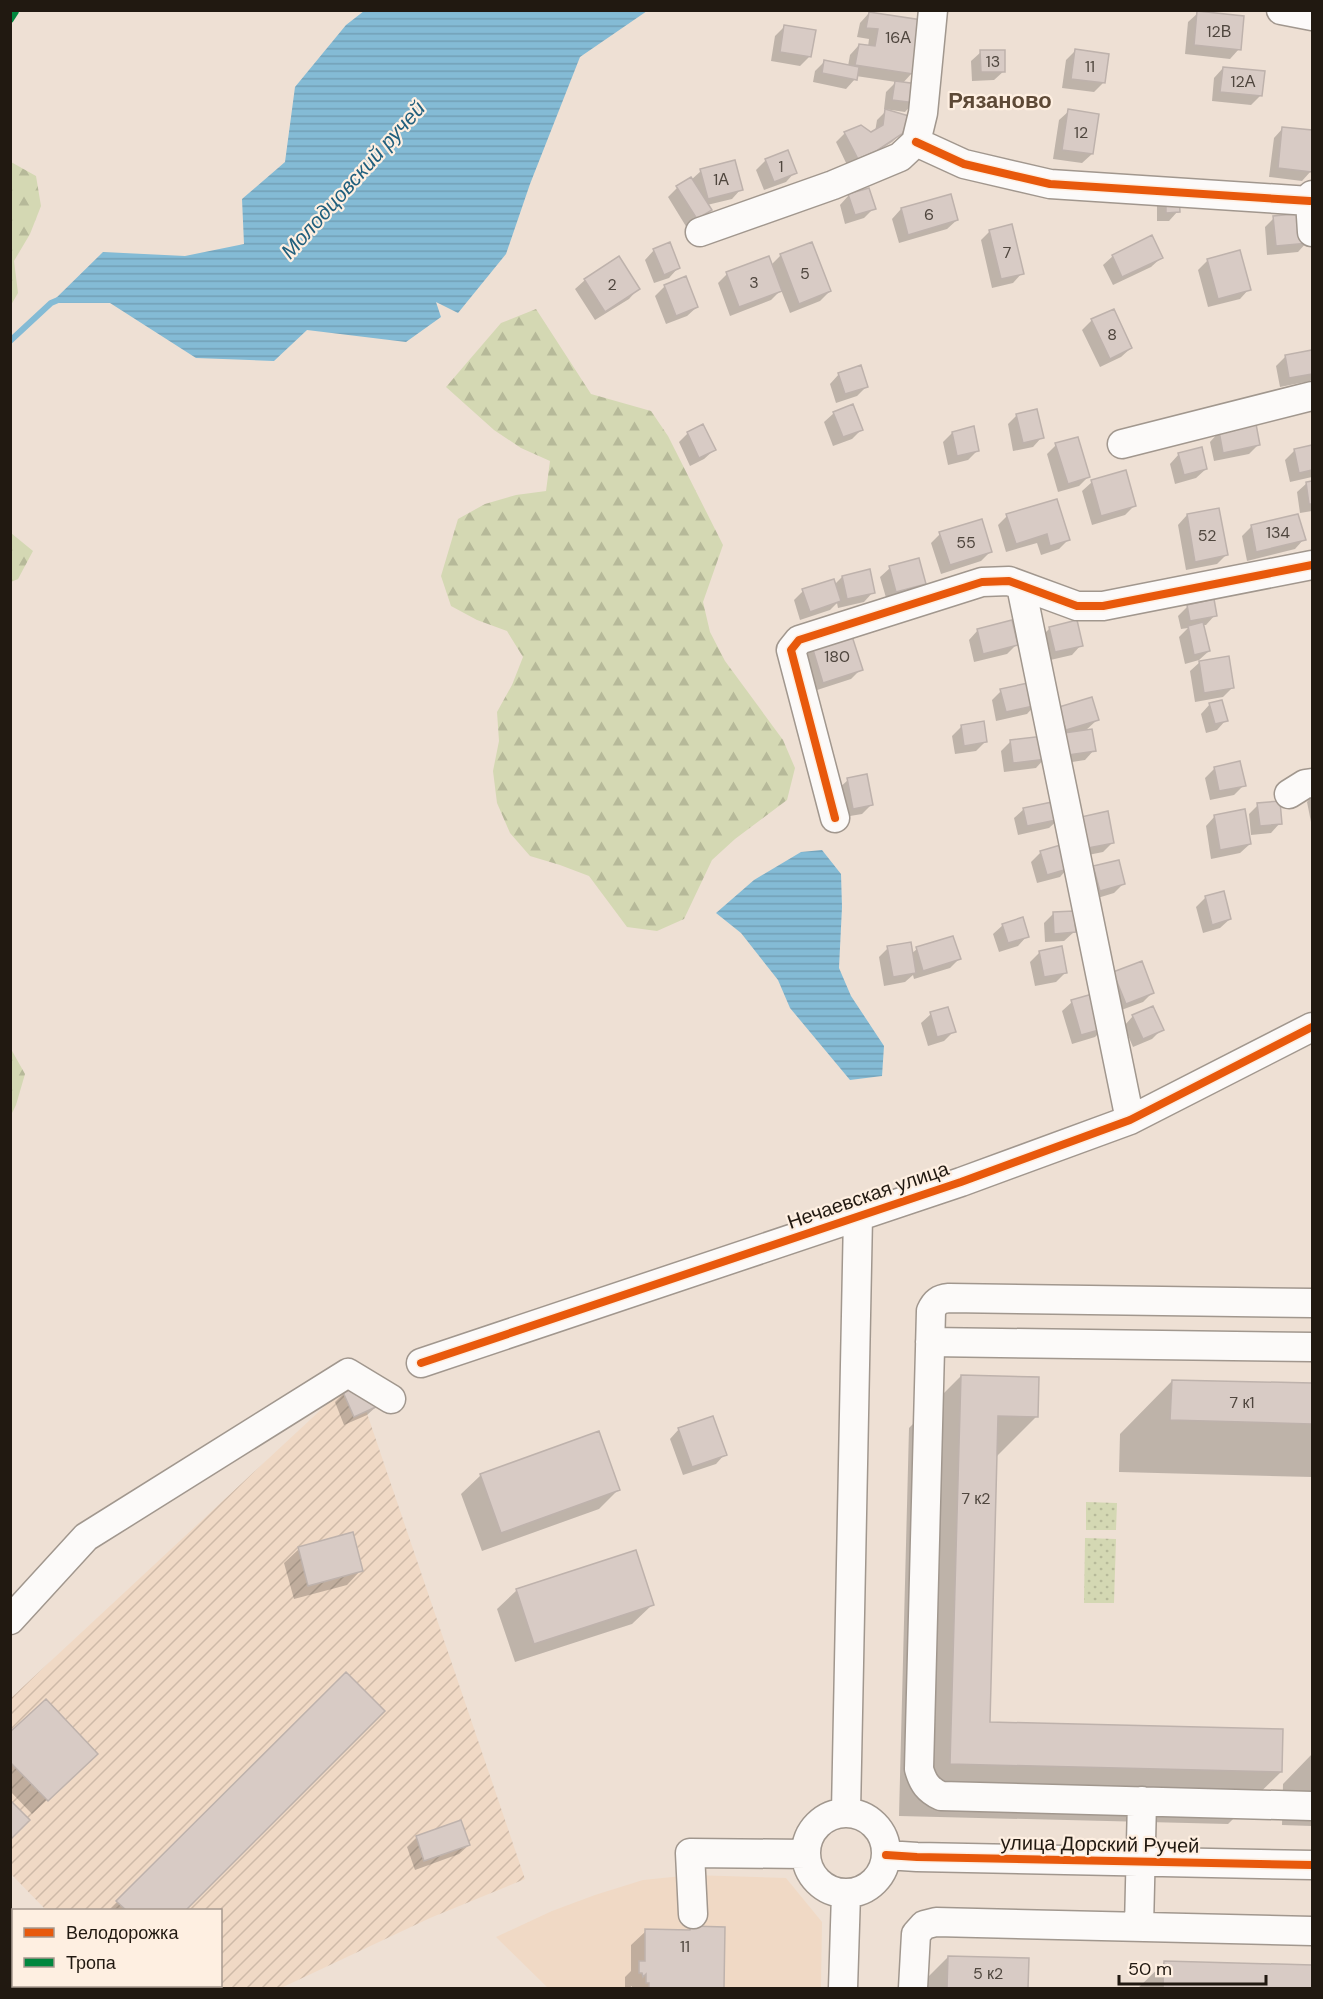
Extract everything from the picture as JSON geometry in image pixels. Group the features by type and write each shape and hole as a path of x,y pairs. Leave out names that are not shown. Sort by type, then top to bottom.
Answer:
{"street":[{"path":"700,232 833,185 900,157 916,142 923,114 933,10"},
{"path":"1281,10 1312,16"},
{"path":"916,142 964,164 1050,184 1311,198 1312,232"},
{"path":"1122,444 1312,396"},
{"path":"836,818 791,650 799,640 982,582 1009,581 1077,606 1103,606 1312,565"},
{"path":"1021,586 1130,1120"},
{"name":"Нечаевская улица","path":"422,1363 961,1182 1130,1120 1312,1027"},
{"path":"846,1812 858,1216"},
{"path":"1312,1303 949,1298 940,1299 934,1304 931,1311 919,1769 923,1782 932,1792 941,1796 1312,1806"},
{"path":"930,1342 1312,1347"},
{"path":"10,1620 86,1537 348,1372 392,1399"},
{"path":"1139,1927 1143,1801"},
{"path":"846,1812 868,1819 878,1828 884,1841 886,1855 884,1867 873,1882 857,1892 846,1894 823,1886 814,1878 808,1868 806,1846 809,1835 825,1818 846,1812"},
{"path":"693,1914 690,1852 806,1854"},
{"name":"улица Дорский Ручей","path":"886,1855 1312,1865"},
{"path":"843,1989 846,1894"},
{"path":"913,1989 916,1934 924,1926 936,1922 1312,1931"}],"shaded area":[{"path":"355,1378 525,1879 430,1918 281,1988 121,1988 120,1987 222,1987 222,1909 45,1909 11,1874 11,1698"},
{"path":"692,1875 786,1878 822,1922 821,1988 548,1988 496,1937 552,1911 595,1895 643,1880"}],"green space":[{"path":"11,162 36,176 41,206 30,234 14,261 18,293 11,305"},
{"path":"536,309 591,394 651,411 668,436 723,545 703,602 710,632 725,661 783,740 795,768 787,800 735,839 712,860 684,919 657,931 627,927 589,876 530,856 510,833 497,803 493,771 499,741 497,712 512,685 523,657 507,631 477,620 451,606 441,576 458,519 485,504 516,495 546,491 550,461 521,448 494,430 446,387 501,323"},
{"path":"11,533 33,551 18,579 11,582"},
{"path":"11,1049 25,1074 11,1115"},
{"path":"1086,1502 1117,1503 1116,1530 1086,1530"},
{"path":"1085,1538 1116,1539 1114,1603 1084,1603"}],"water":[{"path":"364,11 647,11 580,57 530,184 506,254 458,313 436,302 441,317 406,342 307,330 274,361 196,358 110,303 51,303 103,252 185,256 244,244 242,199 285,162 295,87 346,25"},
{"path":"822,850 841,874 839,968 851,996 884,1046 882,1076 850,1080 790,1008 778,980 741,933 716,913 754,880 801,852"}],"building":[{"path":"1197,11 1244,16 1241,50 1194,45"},
{"path":"869,12 922,20 913,74 855,65 859,44 875,46 878,29 866,28"},
{"path":"784,25 816,30 811,57 780,52"},
{"path":"1075,49 1109,54 1105,83 1071,79"},
{"path":"980,50 1005,50 1005,72 981,72"},
{"path":"824,60 859,67 857,80 822,73"},
{"path":"1223,67 1265,71 1262,96 1220,92"},
{"path":"895,81 918,84 916,103 892,100"},
{"path":"885,109 909,116 903,133 876,151 858,159 844,132 861,125 871,132 883,125"},
{"path":"1068,109 1099,114 1093,154 1062,150"},
{"path":"1282,127 1312,130 1312,172 1278,168"},
{"path":"788,150 797,173 774,182 765,159"},
{"path":"735,160 743,190 708,199 700,169"},
{"path":"691,177 712,210 697,219 676,186"},
{"path":"869,188 876,209 855,215 848,194"},
{"path":"951,194 958,220 908,235 901,208"},
{"path":"1166,194 1179,194 1180,212 1166,213"},
{"path":"1306,213 1309,243 1276,246 1273,216"},
{"path":"1012,224 1024,274 1001,279 989,230"},
{"path":"1152,235 1163,258 1122,277 1112,255"},
{"path":"670,242 680,268 664,275 653,249"},
{"path":"812,242 831,291 799,304 780,254"},
{"path":"1240,250 1251,290 1218,299 1207,259"},
{"path":"619,256 640,289 605,312 584,279"},
{"path":"769,256 782,291 739,307 726,272"},
{"path":"686,276 698,307 676,316 664,285"},
{"path":"1114,309 1132,348 1110,359 1091,319"},
{"path":"1312,350 1312,374 1289,378 1285,355"},
{"path":"861,365 868,387 845,394 838,373"},
{"path":"853,404 863,430 843,437 833,412"},
{"path":"1037,409 1044,438 1023,443 1016,414"},
{"path":"703,424 716,450 699,458 687,432"},
{"path":"1256,424 1260,445 1223,453 1219,431"},
{"path":"974,426 979,451 957,456 952,432"},
{"path":"1078,437 1090,477 1068,484 1055,443"},
{"path":"1312,445 1312,470 1299,473 1294,449"},
{"path":"1202,447 1207,469 1184,475 1178,453"},
{"path":"1126,470 1136,506 1101,516 1091,480"},
{"path":"1312,481 1312,504 1309,504 1306,482"},
{"path":"1057,499 1070,540 1050,546 1047,534 1016,544 1006,514"},
{"path":"1219,508 1228,555 1195,562 1187,514"},
{"path":"1298,514 1306,540 1256,552 1251,525"},
{"path":"982,519 992,552 950,565 939,532"},
{"path":"919,558 926,584 896,592 889,566"},
{"path":"870,569 875,593 847,599 842,576"},
{"path":"834,579 841,601 810,612 802,589"},
{"path":"1214,599 1217,616 1190,621 1187,605"},
{"path":"1012,620 1018,645 983,654 977,629"},
{"path":"1077,620 1083,646 1055,652 1049,627"},
{"path":"1203,622 1210,651 1194,655 1188,626"},
{"path":"850,630 863,670 823,683 811,643"},
{"path":"1229,656 1234,688 1204,693 1199,661"},
{"path":"1033,682 1038,705 1006,712 1000,689"},
{"path":"1092,697 1099,720 1066,730 1059,707"},
{"path":"1222,700 1228,721 1215,724 1209,703"},
{"path":"984,721 987,742 964,746 961,725"},
{"path":"1092,729 1096,751 1068,755 1064,733"},
{"path":"1044,736 1047,759 1013,763 1010,740"},
{"path":"1240,761 1246,786 1219,791 1214,767"},
{"path":"867,774 873,805 853,809 847,778"},
{"path":"1057,801 1061,819 1027,826 1023,808"},
{"path":"1280,801 1282,824 1260,826 1257,803"},
{"path":"1245,809 1251,844 1220,850 1214,815"},
{"path":"1108,811 1114,843 1088,848 1081,817"},
{"path":"1064,844 1071,868 1047,875 1040,851"},
{"path":"1119,860 1125,884 1100,891 1093,866"},
{"path":"1224,891 1231,919 1212,925 1205,896"},
{"path":"1074,911 1076,932 1054,934 1053,912"},
{"path":"1023,917 1029,937 1008,943 1002,924"},
{"path":"953,936 961,959 923,971 916,947"},
{"path":"911,942 916,973 893,977 887,946"},
{"path":"1062,946 1067,973 1044,977 1039,951"},
{"path":"1142,961 1154,993 1126,1004 1113,972"},
{"path":"1096,993 1106,1028 1081,1035 1071,1000"},
{"path":"1153,1006 1164,1030 1143,1039 1132,1015"},
{"path":"948,1007 956,1032 937,1037 930,1012"},
{"path":"961,1375 1039,1377 1038,1417 998,1416 990,1722 1283,1729 1282,1772 950,1764"},
{"path":"1172,1380 1312,1383 1312,1424 1170,1420"},
{"path":"368,1381 378,1406 354,1417 343,1392"},
{"path":"713,1416 727,1455 692,1467 678,1428"},
{"path":"599,1431 620,1490 501,1533 480,1474"},
{"path":"353,1532 363,1571 308,1586 298,1547"},
{"path":"636,1550 654,1605 534,1644 516,1589"},
{"path":"346,1672 385,1711 187,1909 125,1909 116,1901"},
{"path":"46,1699 98,1754 48,1801 10,1762 10,1732"},
{"path":"10,1800 30,1820 10,1840"},
{"path":"461,1820 470,1845 424,1861 416,1836"},
{"path":"691,1926 725,1927 724,1988 649,1988 649,1983 646,1983 646,1974 643,1977 642,1973 639,1973 639,1961 645,1961 645,1929 690,1930"},
{"path":"948,1956 1029,1958 1028,1988 947,1988"},
{"path":"1164,1961 1312,1965 1312,1988 1163,1988"}],"waterway":[{"name":"Молодцовский ручей","path":"10,341 51,303 58,300"}],"marked path":[{"path":"10,21 17,10"}],"cycle path":[{"path":"916,142 964,164 1050,184 1310,201"},
{"path":"835,818 791,650 799,640 982,582 1009,581 1077,606 1103,606 1312,565"},
{"path":"421,1363 961,1182 1130,1120 1312,1027"},
{"path":"886,1855 1312,1865"}],"district":[{"name":"Рязаново","path":"1000,100"}]}
